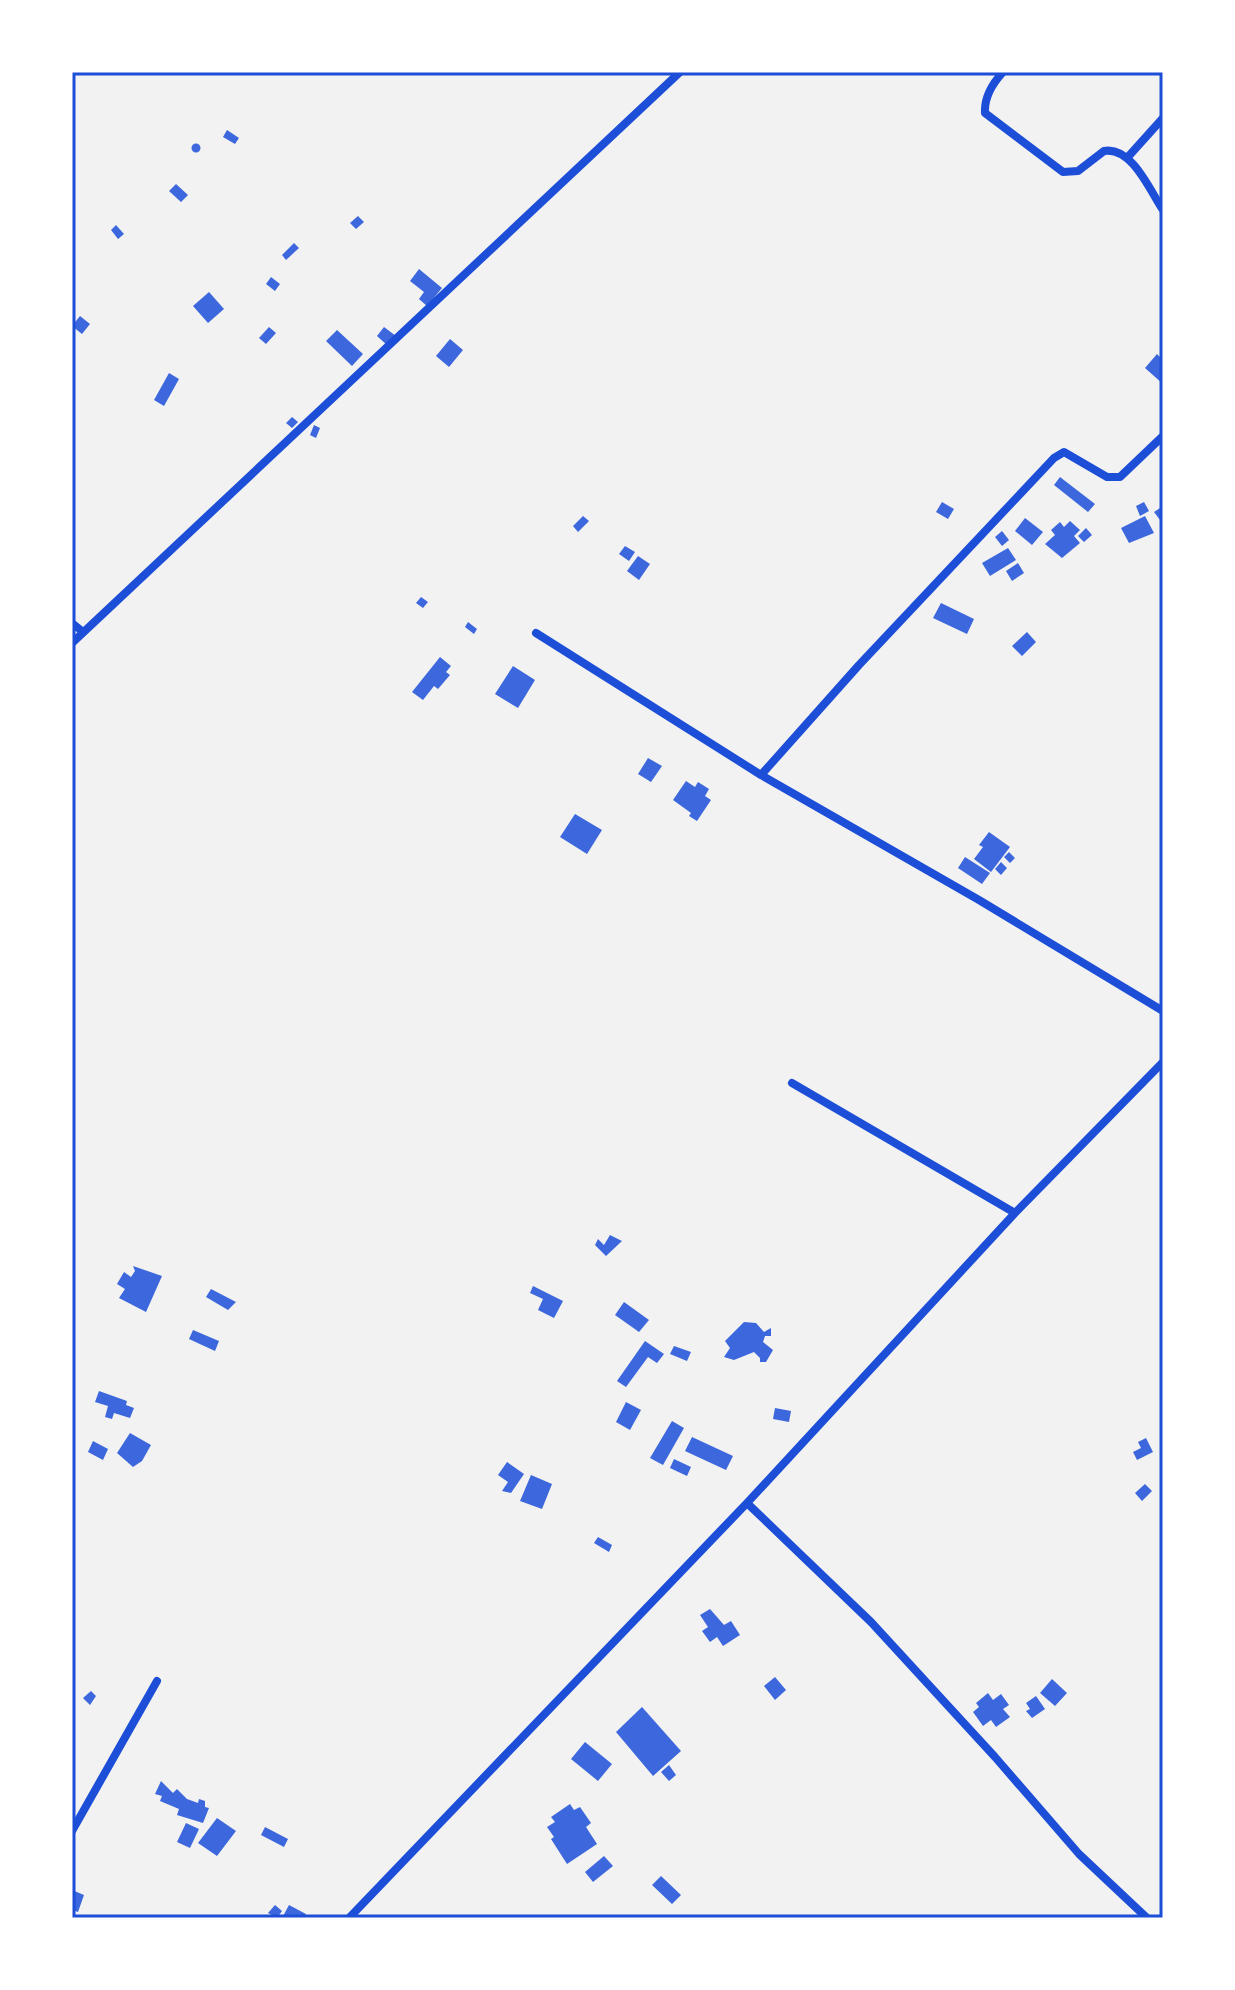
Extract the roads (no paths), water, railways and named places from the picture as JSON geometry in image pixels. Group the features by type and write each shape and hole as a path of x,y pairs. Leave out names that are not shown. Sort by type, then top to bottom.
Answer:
{"street":[{"path":"72,643 680,72"},
{"path":"1003,72 994,81 984,102 985,113 1063,172 1078,171 1104,151 1111,150 1127,158 1163,210"},
{"path":"1127,158 1163,118"},
{"path":"761,775 859,665 1054,458 1064,452 1107,477 1120,477 1163,436"},
{"path":"72,623 83,632"},
{"path":"536,633 761,775 979,900 1163,1011"},
{"path":"351,1917 747,1503 1015,1213 1163,1062"},
{"path":"792,1083 1015,1213"},
{"path":"747,1503 871,1622 1079,1854 1147,1918"},
{"path":"72,1831 157,1681"}]}
